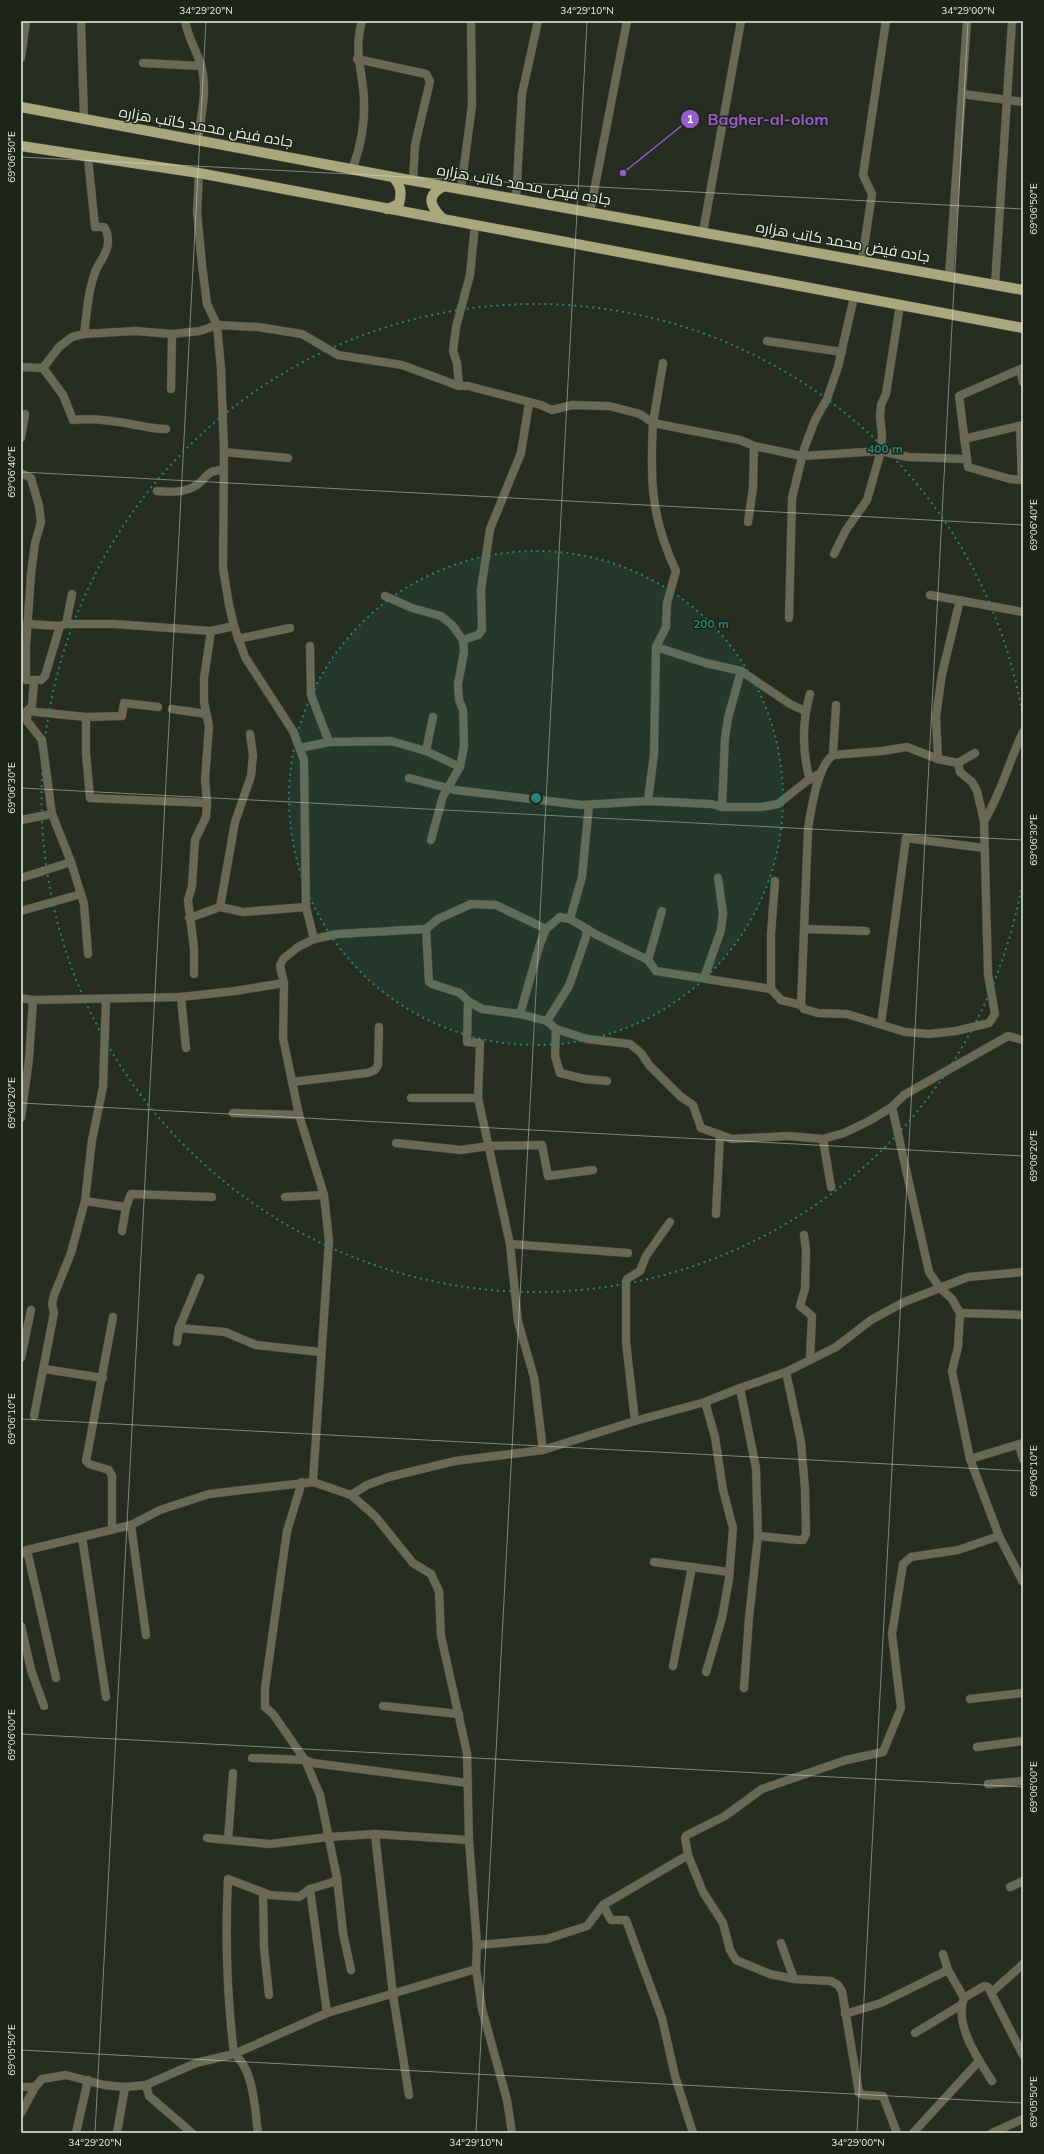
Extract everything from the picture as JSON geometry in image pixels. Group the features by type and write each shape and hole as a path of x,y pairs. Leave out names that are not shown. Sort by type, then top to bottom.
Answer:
{"main road":[{"name":"جاده فیض محمد کاتب هزاره","path":"21,107 352,170 1023,290"},
{"path":"21,146 88,158 199,174 1023,328"},
{"path":"387,209 399,204 402,193 399,184 393,177"},
{"path":"443,219 433,209 431,199 435,191 444,186"}],"street":[{"path":"21,58 26,21"},
{"path":"81,21 84,120"},
{"path":"185,21 187,31 201,66 204,98 198,140"},
{"path":"352,170 359,152 364,101 357,59 359,32 362,21"},
{"path":"461,189 472,105 471,21"},
{"path":"516,199 522,94 538,21"},
{"path":"590,212 627,21"},
{"path":"703,232 741,21"},
{"path":"862,260 872,194 863,175 886,21"},
{"path":"949,277 967,21"},
{"path":"995,285 1012,21"},
{"path":"357,59 426,74 430,81 415,146 413,181"},
{"path":"143,63 201,66"},
{"path":"962,94 1023,102"},
{"path":"84,334 89,295 96,269 107,248 108,240 108,231 104,228 95,227 88,158"},
{"path":"199,174 197,212 207,304 217,325 224,452 224,568 234,626 245,657 293,731 304,760 304,872 306,907 314,939"},
{"path":"459,386 457,363 453,351 456,327 470,275 475,225"},
{"path":"789,618 792,498 802,456 815,420 827,399 842,352 854,297"},
{"path":"834,554 846,530 867,500 881,452 881,405 886,394 900,304"},
{"path":"43,368 59,347 72,337 84,334 135,331 172,334 200,331 217,325 258,328 302,334 338,355 402,365 459,386 468,386 552,410 572,405 609,406 640,414 652,424 740,440 754,446 802,456 881,452 908,457 965,459"},
{"path":"171,389 172,334"},
{"path":"767,341 842,352"},
{"path":"648,801 654,754 656,647 666,627 667,603 676,571 666,550 654,510 652,424 663,363"},
{"path":"21,367 43,368"},
{"path":"43,368 63,395 73,420 87,419 137,425 152,429 166,429"},
{"path":"964,439 1021,425 1023,480 1010,479 968,467 965,459 959,396 1022,369 1023,382"},
{"path":"463,640 478,635 482,630 481,590 490,529 520,453 529,403"},
{"path":"21,438 25,414"},
{"path":"748,522 753,488 754,446"},
{"path":"224,452 288,458"},
{"path":"157,491 184,490 196,485 211,471 223,470"},
{"path":"21,473 31,478 39,506 41,522 35,542 27,624 23,646 26,679 34,681 42,680 45,676 72,594"},
{"path":"930,595 1023,612"},
{"path":"385,596 412,608 441,616 452,625 463,640 464,652 458,684 464,726 460,768 443,796 432,840"},
{"path":"938,759 936,717 942,674 960,600"},
{"path":"27,624 114,624 211,631 234,626"},
{"path":"238,639 290,628"},
{"path":"194,974 194,948 189,918 188,900 192,886 195,840 206,817 207,803 205,779 209,726 204,702 204,678 211,631"},
{"path":"310,646 311,695 330,742"},
{"path":"656,647 706,664 742,671 790,704 805,711"},
{"path":"722,807 725,738 728,718 742,671"},
{"path":"34,681 32,706 27,711 27,721 42,740 52,814 71,862 84,904 88,954"},
{"path":"810,694 805,711 805,762 810,780"},
{"path":"27,711 86,717 122,716 124,703 158,707"},
{"path":"833,755 836,705"},
{"path":"172,709 206,714"},
{"path":"86,717 86,753 90,798 207,803"},
{"path":"426,751 433,717"},
{"path":"984,821 993,806 1012,754 1023,732"},
{"path":"220,907 235,822 251,776 252,755 250,734"},
{"path":"300,748 330,742 391,742 426,751 460,768"},
{"path":"801,1005 808,829 812,806 821,774 830,757 833,755 882,751 907,747 938,759 958,763 975,754"},
{"path":"520,1014 526,989 546,929 560,917 570,918 648,960 656,971 771,989 782,1000 801,1005 804,1009 818,1013 847,1014 905,1032 929,1034 956,1031 989,1023 994,1014 988,974 984,821 977,791 972,782 960,772 958,763"},
{"path":"409,778 448,788 589,805 648,801 711,804 722,807 761,807 778,804 810,780 821,774"},
{"path":"570,918 584,870 589,805"},
{"path":"21,820 52,814"},
{"path":"881,1024 906,838 984,848"},
{"path":"21,878 71,862"},
{"path":"704,978 710,956 721,930 724,913 718,878"},
{"path":"771,989 775,881"},
{"path":"21,911 81,894"},
{"path":"313,1482 320,1352 329,1241 324,1195 299,1115 289,1059 283,1038 284,983 280,966 283,959 298,947 314,939 337,934 426,928 438,919 471,904 496,905 546,929"},
{"path":"189,918 220,907 243,912 306,907"},
{"path":"648,960 662,911"},
{"path":"426,928 429,982 460,992 468,1001 482,1009 520,1014 547,1021 556,1029 587,1039 630,1044 641,1053 649,1065 680,1096 693,1105 701,1128 732,1139 788,1136 823,1139 844,1133 892,1106 904,1095 1008,1036 1023,1040"},
{"path":"547,1021 569,986 588,929"},
{"path":"805,929 866,931"},
{"path":"21,998 34,1000 181,997 235,991 284,983"},
{"path":"181,997 186,1048"},
{"path":"34,1416 54,1313 53,1299 71,1253 85,1201 92,1140 103,1087 106,999"},
{"path":"21,1118 29,1059 34,1000"},
{"path":"468,1001 467,1042 480,1044 478,1098 510,1244 518,1322 534,1377 544,1450"},
{"path":"292,1082 367,1073 375,1070 378,1065 379,1027"},
{"path":"556,1029 555,1056 560,1073 585,1079 607,1081"},
{"path":"411,1098 478,1098"},
{"path":"892,1106 929,1272 940,1288 952,1299 960,1313 958,1347 952,1371 970,1459 999,1536 1023,1582"},
{"path":"233,1113 299,1115"},
{"path":"716,1214 720,1135"},
{"path":"823,1139 831,1187"},
{"path":"396,1143 461,1150 488,1146 542,1145 549,1176 593,1170"},
{"path":"122,1231 126,1207 131,1194 212,1197"},
{"path":"285,1197 324,1195"},
{"path":"85,1201 126,1207"},
{"path":"635,1421 626,1342 626,1282 627,1279 640,1271 646,1256 670,1222"},
{"path":"804,1235 806,1250 805,1289 800,1306 812,1316 810,1359"},
{"path":"510,1244 628,1253"},
{"path":"351,1495 367,1485 389,1477 455,1462 544,1450 635,1421 705,1402 786,1372 836,1347 871,1320 904,1302 968,1277 1023,1272"},
{"path":"177,1342 179,1328 200,1278"},
{"path":"21,1358 31,1310"},
{"path":"960,1313 1023,1316"},
{"path":"112,1530 112,1476 109,1470 89,1464 86,1461 103,1378 113,1317"},
{"path":"179,1328 225,1332 256,1345 320,1352"},
{"path":"44,1369 103,1378"},
{"path":"758,1536 803,1540 806,1534 805,1489 801,1442 786,1372"},
{"path":"740,1388 756,1468 758,1536 749,1618 744,1688"},
{"path":"705,1402 715,1437 723,1490 734,1528 722,1618 706,1672"},
{"path":"970,1459 1021,1444 1023,1459"},
{"path":"302,1482 287,1531 264,1688 265,1707 273,1714 305,1760 320,1795 337,1878 343,1933 351,1970"},
{"path":"56,1678 24,1552 131,1525 160,1510 208,1494 302,1482 313,1482 351,1495 375,1516 413,1562 431,1574 439,1591 441,1636 460,1714 467,1753 469,1840 477,1945 476,1969 482,2010 507,2100 512,2133"},
{"path":"131,1525 146,1635"},
{"path":"897,2133 883,2096 864,2096 859,2093 842,1992 838,1985 831,1981 794,1979 770,1974 736,1960 730,1950 723,1923 703,1892 688,1855 685,1842 687,1835 725,1816 762,1789 819,1769 883,1752 902,1708 892,1634 903,1564 911,1556 958,1550 999,1536"},
{"path":"82,1538 106,1697"},
{"path":"654,1562 729,1572"},
{"path":"673,1666 692,1567"},
{"path":"21,1626 31,1670 44,1706"},
{"path":"970,1699 1023,1693"},
{"path":"383,1706 460,1714"},
{"path":"977,1747 1023,1741"},
{"path":"252,1758 305,1760 317,1764 468,1783"},
{"path":"228,1840 233,1773"},
{"path":"988,1784 1023,1782"},
{"path":"207,1838 270,1844 329,1837 375,1834 469,1840"},
{"path":"375,1834 393,1995 409,2095"},
{"path":"477,1945 547,1939 587,1926 603,1905 688,1855"},
{"path":"258,2133 252,2090 242,2060 234,2054 230,2019 225,1933 228,1879 263,1892 299,1897 310,1888 333,1882 337,1878"},
{"path":"1010,1886 1023,1881"},
{"path":"310,1888 326,2013"},
{"path":"263,1892 264,1948 269,1995"},
{"path":"603,1905 611,1920 626,1920 662,2018 677,2083 693,2133"},
{"path":"781,1943 794,1979"},
{"path":"943,1954 948,1970 963,2002 961,2011 966,2033 979,2061 992,2081"},
{"path":"992,1992 1023,1964"},
{"path":"21,2113 35,2087 42,2079 66,2075 104,2085 125,2087 146,2085 196,2063 234,2054 326,2013 393,1995 476,1969"},
{"path":"846,2014 881,2003 948,1970"},
{"path":"915,2033 963,2002 984,1986 988,1987 992,1992 1023,2055"},
{"path":"913,2133 979,2061"},
{"path":"76,2133 88,2080"},
{"path":"146,2085 149,2096 192,2133"},
{"path":"21,2087 35,2087"},
{"path":"117,2133 125,2087"},
{"path":"992,2133 1023,2119"}],"place":[{"name":"Bagher-al-olom","path":"623,173"}]}
